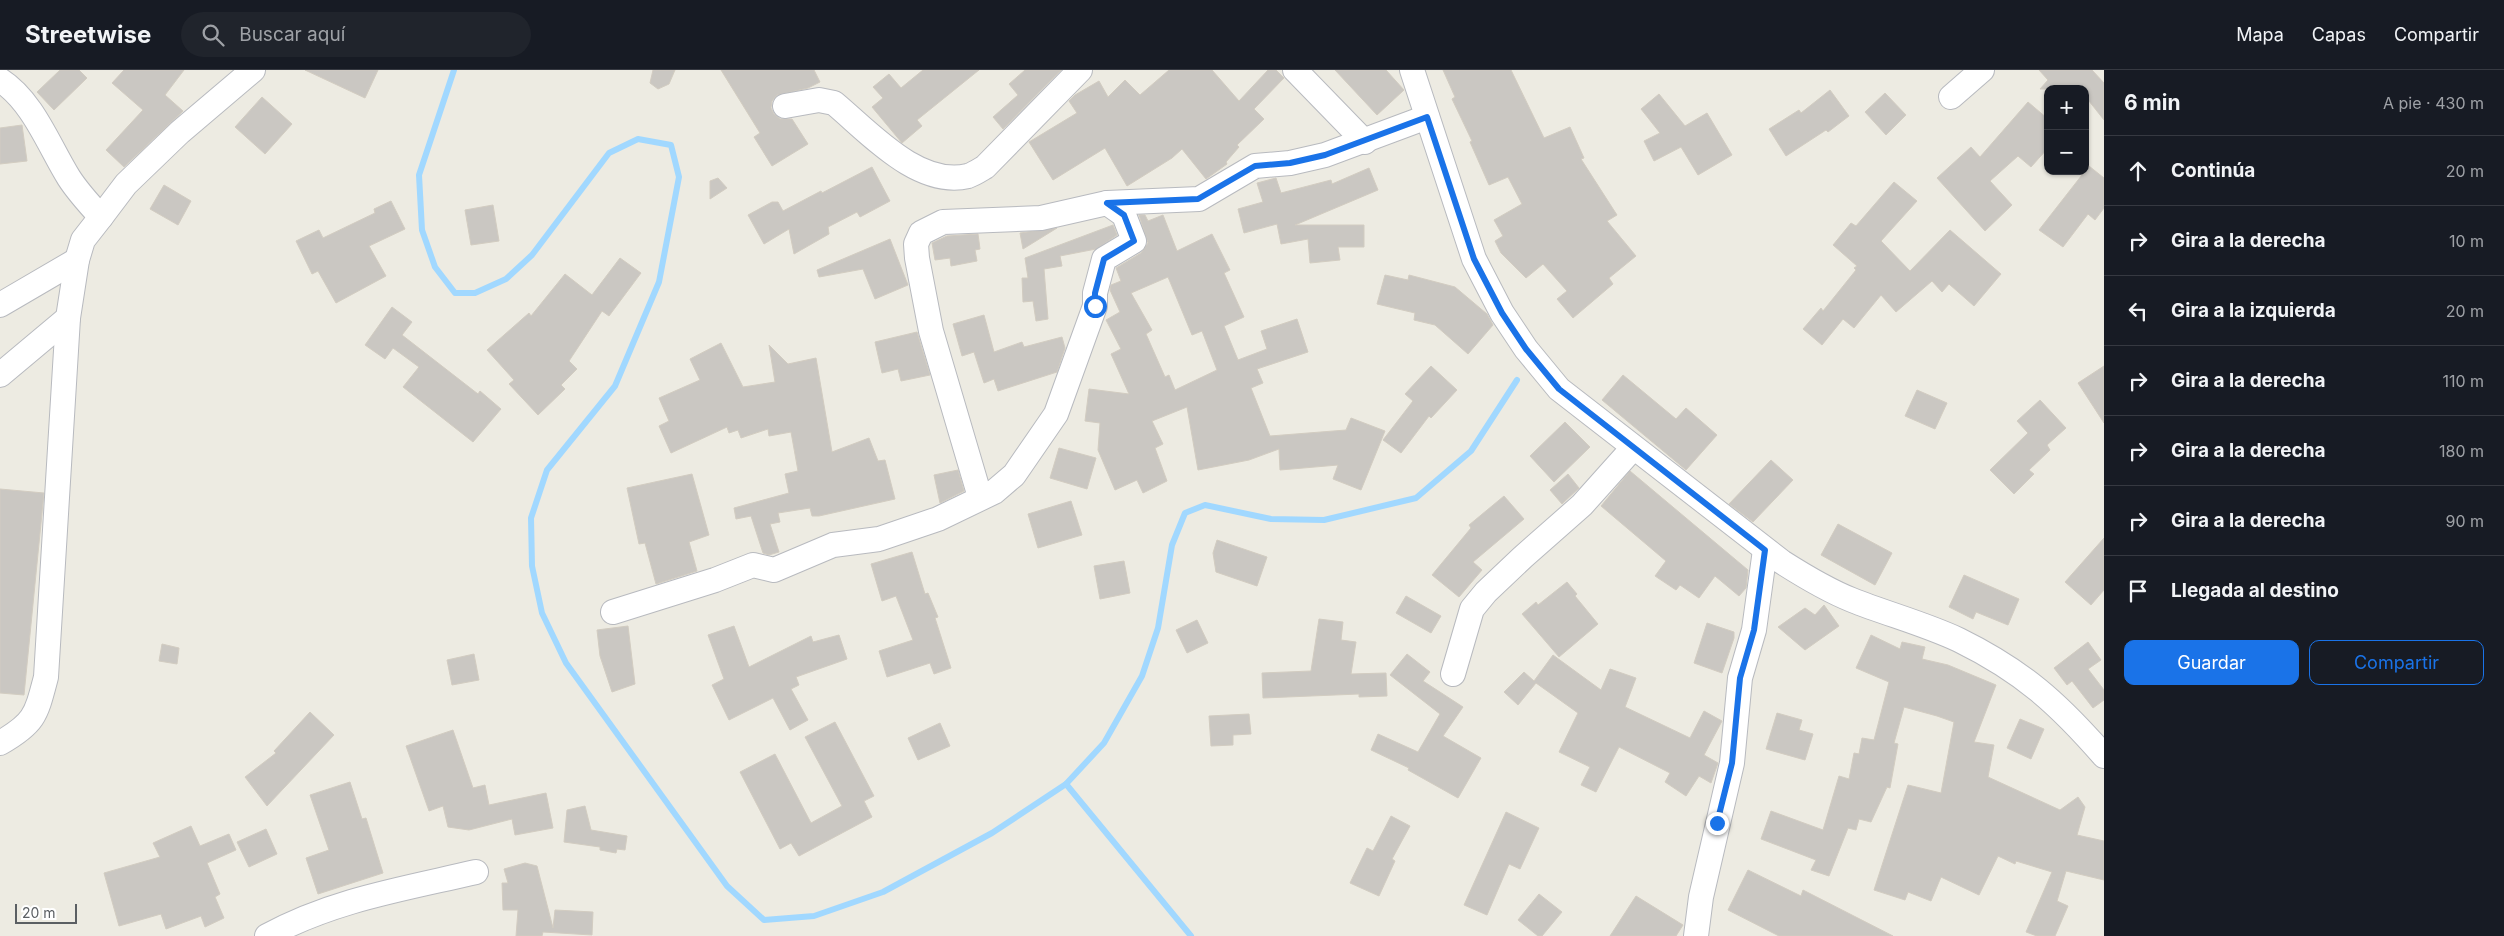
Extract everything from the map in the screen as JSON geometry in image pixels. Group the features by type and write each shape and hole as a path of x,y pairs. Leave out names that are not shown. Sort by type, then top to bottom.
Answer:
{"street":[{"path":"0,743 21,731 31,721 38,708 46,677 68,318 77,260 83,240 126,184 180,132 253,70"},
{"path":"785,106 820,100 834,103 910,166 936,176 968,176 985,167 1080,70"},
{"path":"1295,70 1365,142"},
{"path":"1412,70 1474,259 1502,313 1526,349 1559,389 1632,448 1765,550 1815,583 1850,599 1958,640 2031,682 2051,699 2104,756"},
{"path":"1951,97 1982,70"},
{"path":"0,80 10,86 24,102 70,180 101,217"},
{"path":"980,497 931,330 916,244 921,234 931,226 942,222 1041,218 1107,203 1198,199 1255,166 1290,163 1325,155 1365,142 1427,117"},
{"path":"613,612 715,580 753,565 774,570 833,544 879,539 938,520 980,497 994,492 1014,475 1056,414 1095,306 1095,293 1104,259 1134,241 1124,215 1107,203"},
{"path":"0,305 77,260"},
{"path":"0,375 68,318"},
{"path":"1453,674 1472,609 1486,592 1523,557 1582,505 1632,448"},
{"path":"1696,936 1701,896 1732,763 1740,678 1754,630 1765,550"},
{"path":"267,936 295,920 343,902 476,872"}],"building":[{"path":"60,70 79,70 87,78 54,110 37,92"},
{"path":"124,70 184,70 165,95 183,111 124,167 106,150 143,110 112,83"},
{"path":"305,70 378,70 365,98"},
{"path":"653,70 675,70 669,84 658,89 650,83"},
{"path":"721,70 814,70 820,82 808,88 777,95 772,101 771,108 780,119 792,119 808,144 772,166 754,137 760,133"},
{"path":"923,70 979,70 917,120 922,126 902,143 872,107 883,98 873,87 889,74 901,88"},
{"path":"1025,70 1061,70 1003,129 993,117 1018,95 1009,84"},
{"path":"1169,70 1212,70 1239,101 1268,70 1276,70 1284,78 1254,109 1264,119 1237,145 1239,147 1226,162 1227,164 1206,179 1182,149 1172,158 1127,186 1105,148 1053,180 1029,142 1077,113 1069,101 1075,95 1099,81 1108,97 1125,80 1140,95"},
{"path":"1335,70 1386,70 1404,90 1377,115"},
{"path":"1443,70 1511,70 1544,138 1570,127 1584,158 1581,159 1617,215 1607,221 1636,256 1609,278 1613,284 1573,318 1557,299 1567,291 1543,264 1526,278 1501,253 1495,241 1503,236 1494,220 1522,204 1508,177 1489,185 1470,142 1472,141 1452,99 1455,97"},
{"path":"2039,70 2092,70 2104,83 2104,120 2089,101 2089,85 2044,85 2044,89 2040,89 2048,80"},
{"path":"1830,90 1849,116 1828,132 1826,130 1786,156 1769,129 1799,110 1801,113"},
{"path":"1885,93 1906,115 1886,135 1865,112"},
{"path":"1659,94 1685,126 1707,113 1732,155 1698,175 1681,147 1654,161 1644,141 1660,133 1641,109"},
{"path":"262,97 292,124 265,154 235,127"},
{"path":"2028,102 2044,116 2044,152 2031,167 2018,156 1990,181 2012,205 1985,231 1937,178 1971,147 1980,157"},
{"path":"22,125 27,161 0,164 0,128"},
{"path":"2089,166 2104,178 2104,208 2095,220 2088,214 2063,247 2039,230 2082,175 2089,175"},
{"path":"872,167 890,201 860,217 857,212 828,227 829,234 794,254 789,229 764,244 748,215 772,202 778,202 783,211"},
{"path":"1369,168 1378,190 1295,225 1364,225 1364,247 1338,247 1340,260 1310,263 1308,239 1281,244 1277,224 1244,233 1238,209 1263,202 1257,183 1276,178 1281,193 1331,180 1332,184"},
{"path":"718,178 727,188 710,199 710,181"},
{"path":"1894,182 1917,201 1881,241 1910,271 1950,230 2001,274 1974,306 1949,284 1942,292 1932,281 1896,312 1881,295 1854,328 1843,319 1822,345 1803,329 1821,308 1823,311 1856,270 1854,268 1857,266 1833,245 1851,223 1856,226"},
{"path":"164,185 191,201 178,225 150,209"},
{"path":"391,201 405,229 369,246 386,276 336,303 318,271 312,274 296,241 319,230 323,238 375,213 374,209"},
{"path":"493,205 499,241 471,245 465,210"},
{"path":"1139,215 1145,215 1148,221 1163,215 1177,251 1212,234 1230,270 1224,273 1244,317 1224,326 1238,360 1267,349 1261,331 1297,319 1308,352 1257,369 1263,383 1251,388 1270,436 1346,430 1351,418 1385,431 1361,490 1333,479 1338,465 1280,470 1279,449 1249,460 1198,470 1187,407 1152,421 1163,444 1155,448 1167,481 1143,493 1137,480 1115,490 1098,450 1100,423 1085,421 1089,389 1129,394 1111,354 1121,349 1106,320 1120,312 1110,290 1111,285 1121,281 1116,268 1141,253 1148,243","holes":["1168,277 1192,335 1202,331 1217,370 1175,390 1169,375 1165,377 1146,334 1152,330 1131,293"]},
{"path":"1113,225 1117,235 1096,249 1060,256 1062,266 1044,269 1048,319 1036,321 1033,301 1023,302 1022,278 1028,278 1025,258"},
{"path":"1057,228 1023,249 1020,233"},
{"path":"978,234 980,249 975,250 977,261 951,266 950,258 935,260 932,243 947,236"},
{"path":"890,239 908,285 875,299 863,269 819,277 817,270"},
{"path":"620,258 641,273 609,316 602,311 569,361 577,369 561,385 565,389 538,415 509,384 514,380 487,350 529,313 531,316 565,274 592,295"},
{"path":"1385,275 1408,280 1409,275 1455,287 1487,314 1493,325 1468,354 1435,325 1414,320 1415,313 1377,304"},
{"path":"392,307 412,322 402,335 478,394 480,391 501,409 473,442 403,387 419,367 393,348 385,359 365,345"},
{"path":"984,315 994,352 1022,342 1024,347 1062,337 1065,348 1057,372 998,391 994,379 984,383 974,352 962,356 953,324"},
{"path":"917,332 930,375 901,381 898,369 882,373 875,342"},
{"path":"721,343 743,387 775,382 769,345 788,364 816,358 832,452 869,438 878,461 885,460 895,499 819,516 812,516 810,508 778,513 780,522 770,524 779,552 769,555 763,553 751,516 736,519 734,508 789,493 785,474 798,471 791,432 769,436 768,429 741,438 738,430 729,433 727,427 671,453 659,426 669,421 659,398 700,380 690,359"},
{"path":"1431,366 1457,390 1431,418 1429,416 1401,453 1383,440 1413,401 1405,394"},
{"path":"2104,366 2104,423 2078,383"},
{"path":"1623,375 1676,419 1686,408 1717,435 1686,470 1602,400"},
{"path":"1917,390 1947,403 1935,429 1905,416"},
{"path":"2040,400 2066,428 2047,445 2050,450 2029,470 2034,474 2014,494 1990,470 2028,433 2017,421"},
{"path":"1565,422 1590,447 1554,482 1530,456"},
{"path":"1059,448 1096,458 1087,489 1050,478"},
{"path":"1771,460 1793,480 1753,522 1729,504"},
{"path":"958,470 964,491 940,503 934,475"},
{"path":"1630,471 1748,570 1746,588 1739,596 1715,576 1699,598 1680,585 1676,590 1655,576 1666,561 1601,506"},
{"path":"692,474 709,535 689,542 697,571 656,584 645,543 639,544 627,488"},
{"path":"1568,474 1579,488 1562,504 1550,490"},
{"path":"0,489 44,493 24,695 0,693"},
{"path":"1504,496 1524,519 1473,562 1482,570 1459,597 1432,575 1471,528 1469,525"},
{"path":"1071,501 1082,535 1038,548 1028,514"},
{"path":"1838,524 1892,553 1875,585 1821,555"},
{"path":"2104,538 2104,590 2091,605 2065,582"},
{"path":"1217,540 1267,557 1257,586 1216,572 1213,553"},
{"path":"912,552 925,594 928,593 938,617 935,618 951,668 934,674 930,663 887,677 879,651 913,640 896,596 882,601 871,564"},
{"path":"1124,561 1130,593 1100,599 1094,566"},
{"path":"1964,575 2019,599 2008,625 1976,612 1973,619 1949,607"},
{"path":"1567,582 1577,594 1575,596 1598,624 1559,657 1522,614 1536,602 1538,605"},
{"path":"1406,596 1441,616 1431,633 1396,613"},
{"path":"1824,605 1839,626 1805,650 1778,627 1805,608 1815,615"},
{"path":"1319,619 1343,622 1341,640 1356,642 1351,674 1386,673 1387,696 1359,697 1359,694 1263,698 1262,673 1311,671"},
{"path":"1197,620 1208,643 1187,653 1176,630"},
{"path":"1707,623 1734,632 1734,638 1722,673 1694,663"},
{"path":"628,626 635,684 612,692 600,656 597,630"},
{"path":"734,626 749,667 811,636 813,642 839,635 847,659 796,677 799,685 791,689 808,720 790,730 773,698 729,720 712,685 724,679 708,635"},
{"path":"1871,635 1900,649 1902,642 1925,647 1922,659 1948,665 1996,685 1974,742 1994,745 1988,777 2060,810 2078,797 2085,807 2077,835 2104,841 2104,880 2066,871 2057,901 2068,906 2055,936 2037,936 2026,932 2052,872 2016,861 2015,864 1998,856 1979,895 1941,877 1931,901 1908,892 1905,900 1874,890 1908,785 1941,793 1954,722 1937,716 1904,707 1894,743 1898,744 1890,788 1887,787 1871,822 1859,819 1856,830 1848,828 1829,876 1811,870 1816,860 1761,839 1771,811 1823,830 1839,776 1849,779 1854,753 1859,754 1862,738 1874,740 1889,682 1856,668"},
{"path":"2088,642 2101,660 2088,669 2104,690 2104,700 2093,708 2072,681 2067,685 2054,668"},
{"path":"162,644 179,648 177,664 159,661"},
{"path":"474,654 479,680 452,685 447,660"},
{"path":"1407,654 1430,672 1423,681 1463,707 1443,736 1481,758 1458,798 1408,770 1409,768 1371,750 1378,734 1418,752 1440,714 1390,675"},
{"path":"1553,655 1601,690 1610,669 1636,678 1625,707 1690,738 1704,711 1722,721 1704,755 1718,763 1711,783 1699,776 1686,796 1665,782 1670,773 1619,747 1596,792 1581,785 1590,767 1559,752 1578,713 1536,683 1518,705 1504,692 1524,672 1534,681"},
{"path":"310,712 334,735 267,806 245,777 276,753 274,751"},
{"path":"1777,713 1802,720 1799,730 1813,734 1805,760 1766,749"},
{"path":"1249,714 1251,734 1233,735 1233,745 1211,746 1209,716"},
{"path":"2020,719 2044,729 2031,759 2007,748"},
{"path":"835,722 874,796 864,801 872,817 799,856 791,843 780,849 740,772 775,754 811,823 842,806 805,737"},
{"path":"940,723 950,746 918,760 908,738"},
{"path":"453,730 473,788 485,785 489,805 546,793 553,828 515,835 512,819 469,830 448,827 443,806 429,811 406,746"},
{"path":"350,782 362,819 366,818 383,873 318,894 306,858 329,850 310,795"},
{"path":"585,806 591,830 627,836 625,850 617,849 616,853 600,850 600,847 564,842 567,810"},
{"path":"1506,812 1539,828 1520,869 1509,864 1487,915 1464,905"},
{"path":"1391,816 1410,826 1392,859 1395,861 1379,896 1350,883 1367,848 1373,851"},
{"path":"191,826 200,846 229,834 236,850 207,863 220,894 215,897 224,918 205,927 201,916 166,929 161,914 119,926 104,873 160,857 153,843"},
{"path":"266,829 277,854 249,867 237,842"},
{"path":"525,863 537,866 553,928 555,910 593,912 592,935 543,932 542,936 516,936 518,910 503,910 502,883 508,883 504,869"},
{"path":"1748,870 1801,896 1803,890 1893,936 1779,936 1728,910"},
{"path":"1539,894 1562,912 1542,936 1538,936 1518,920"},
{"path":"1636,896 1683,925 1676,936 1610,936"}],"waterway":[{"path":"454,70 419,175 422,230 435,267 455,293 475,293 506,279 532,255 609,153 638,139 671,145 679,177 659,282 615,386 547,470 531,518 532,566 542,613 566,663 727,886 764,920 814,916 883,892 992,833 1066,784 1104,743 1142,676 1158,628 1172,545 1185,513 1205,505 1271,519 1324,520 1416,498 1471,451 1517,380"},
{"path":"1066,784 1191,936"}],"route":[{"path":"1095,306 1095,293 1104,259 1134,241 1124,215 1107,203 1198,199 1255,166 1290,163 1325,155 1365,142 1427,117 1474,259 1502,313 1526,349 1559,389 1632,448 1765,550 1754,630 1740,678 1732,763 1717,823"}]}
